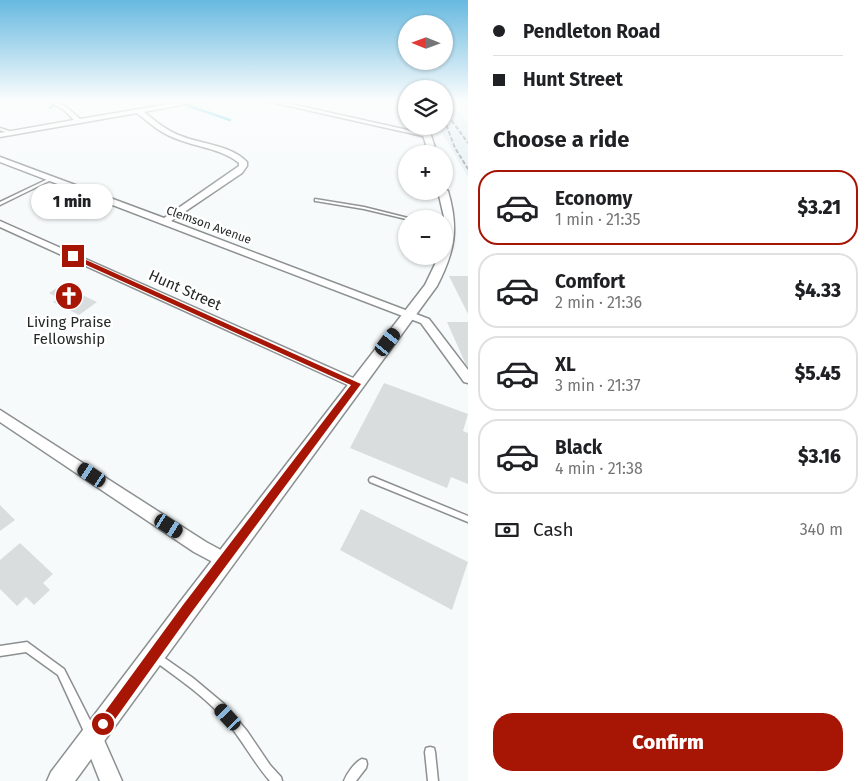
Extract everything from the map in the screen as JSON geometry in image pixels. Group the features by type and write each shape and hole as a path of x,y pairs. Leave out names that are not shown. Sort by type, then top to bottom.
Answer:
{"street":[{"path":"165,221 239,171 243,166 243,162 234,155 177,136"},
{"name":"Clemson Avenue","path":"0,159 425,321 468,379"},
{"name":"Hunt Street","path":"0,224 356,384"},
{"path":"60,781 431,286 442,265"},
{"path":"0,415 200,547 224,560"},
{"path":"93,738 111,781"}],"lane":[{"path":"0,204 52,179"},
{"path":"316,200 398,216"},
{"path":"373,480 468,519"},
{"path":"0,651 27,647 61,672 93,738"},
{"path":"153,655 206,694 238,728 266,771 277,781"},
{"path":"430,752 433,781"},
{"path":"349,781 362,764"}],"shaded area":[{"path":"444,136 468,136 468,177 453,152 453,145 449,145"}],"building":[{"path":"449,276 468,276 468,314"},
{"name":"Living Praise Fellowship","path":"65,283 81,289 76,292 97,302 79,315 53,302 58,298 49,293"},
{"path":"447,322 468,322 468,367 466,365"},
{"path":"384,383 468,414 463,431 468,433 468,484 451,477 447,488 350,448"},
{"path":"0,505 15,520 0,531"},
{"path":"361,509 468,562 452,610 340,550"},
{"path":"20,543 53,574 43,583 50,590 34,605 26,597 17,606 0,589 0,560"}],"railway":[{"path":"451,136 455,148 468,169"},
{"path":"463,136 468,143"}],"place":[{"name":"Living Praise Fellowship","path":"69,296"}],"route":[{"path":"73,256 356,384 103,724"}]}
